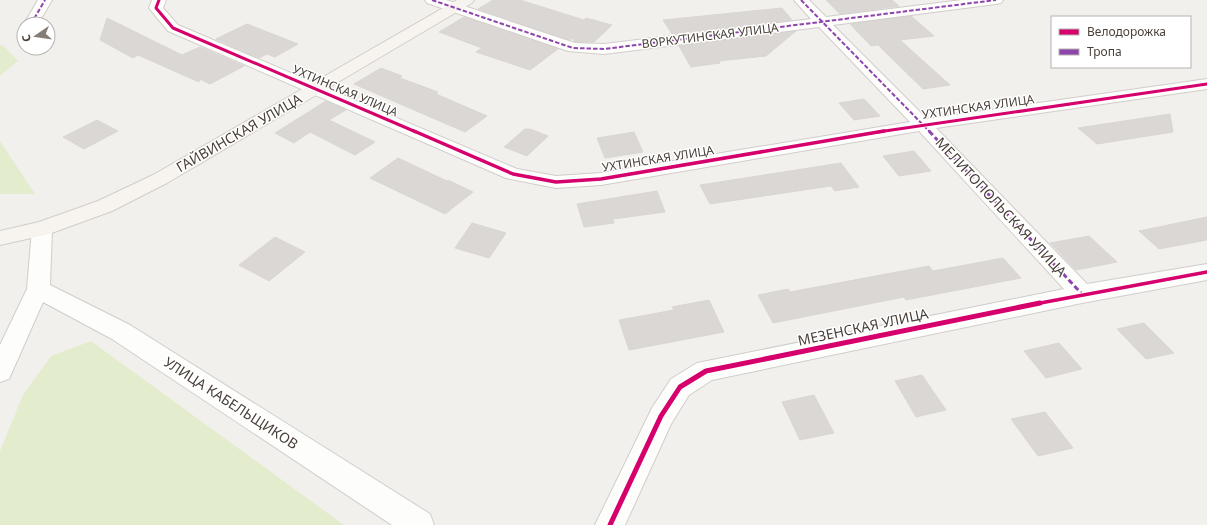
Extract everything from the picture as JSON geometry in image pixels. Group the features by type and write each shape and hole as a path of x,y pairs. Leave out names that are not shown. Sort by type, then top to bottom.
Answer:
{"main road":[{"name":"ГАЙВИНСКАЯ УЛИЦА","path":"0,238 42,229 105,206 160,179 460,4"}],"street":[{"path":"36,16 45,0"},
{"name":"УХТИНСКАЯ УЛИЦА","path":"159,0 156,8 173,28 513,174 556,182 601,179 923,125 1207,84"},
{"name":"ВОРКУТИНСКАЯ УЛИЦА","path":"432,0 460,4 573,48 604,49 996,0"},
{"name":"МЕЛИТОПОЛЬСКАЯ УЛИЦА","path":"801,0 923,125 1082,294"},
{"path":"0,371 38,289 42,229"},
{"name":"МЕЗЕНСКАЯ УЛИЦА","path":"610,525 661,416 680,387 706,370 1082,294 1207,272"},
{"name":"УЛИЦА КАБЕЛЬЩИКОВ","path":"38,289 121,332 419,525"}],"green space":[{"path":"0,45 3,45 18,61 0,76"},
{"path":"0,141 35,194 0,194"},
{"path":"91,341 344,525 0,525 0,451 23,395 51,356"}],"building":[{"path":"493,0 520,0 584,20 586,18 612,25 594,42 575,42 572,38 570,40 478,9"},
{"path":"826,0 892,0 899,6 840,14"},
{"path":"782,8 792,20 672,34 663,20"},
{"path":"911,16 934,36 900,40 950,85 923,89 878,45 871,46 850,24"},
{"path":"464,17 558,49 530,70 476,52 482,48 439,32"},
{"path":"107,18 182,55 200,47 244,66 210,84 200,79 199,82 138,55 133,58 100,40"},
{"path":"247,24 298,44 275,57 267,54 259,58 216,39"},
{"path":"796,31 766,56 719,61 720,63 691,67 679,46"},
{"path":"381,68 402,76 400,78 438,92 436,94 487,116 465,132 354,84"},
{"path":"864,99 880,116 854,120 839,103"},
{"path":"326,101 346,110 329,120 375,142 355,155 310,132 294,143 275,133"},
{"path":"1170,114 1173,132 1097,144 1078,128"},
{"path":"97,120 118,131 84,149 63,137"},
{"path":"525,129 530,129 548,136 527,156 504,147"},
{"path":"634,132 643,152 605,158 597,138"},
{"path":"914,151 931,171 899,176 883,156"},
{"path":"398,158 473,192 445,214 370,178"},
{"path":"841,163 859,187 835,191 831,186 710,204 700,185"},
{"path":"657,191 665,212 613,219 614,223 584,227 577,204"},
{"path":"1207,217 1207,240 1159,249 1139,231"},
{"path":"472,223 506,233 489,258 455,248"},
{"path":"1089,236 1117,262 1076,270 1050,243"},
{"path":"275,237 305,252 269,281 239,265"},
{"path":"1003,258 1021,278 906,300 904,297 773,323 758,295 788,289 790,292 929,266 933,271"},
{"path":"709,300 724,332 629,350 619,320 674,310 672,307"},
{"path":"1144,323 1174,353 1146,359 1117,329"},
{"path":"1059,343 1082,369 1046,378 1024,351"},
{"path":"922,375 946,410 916,417 895,381"},
{"path":"814,395 834,433 800,440 782,402"},
{"path":"1045,412 1073,448 1038,456 1011,419"}],"marked path":[{"path":"36,16 45,0"},
{"path":"432,0 573,48 604,49 996,0"},
{"path":"801,0 923,125 1082,294"}],"cycle path":[{"path":"159,0 156,8 173,28 513,174 556,182 601,179 923,125 1207,84"},
{"path":"610,525 661,416 680,387 706,371 1082,294 1207,272"}]}
